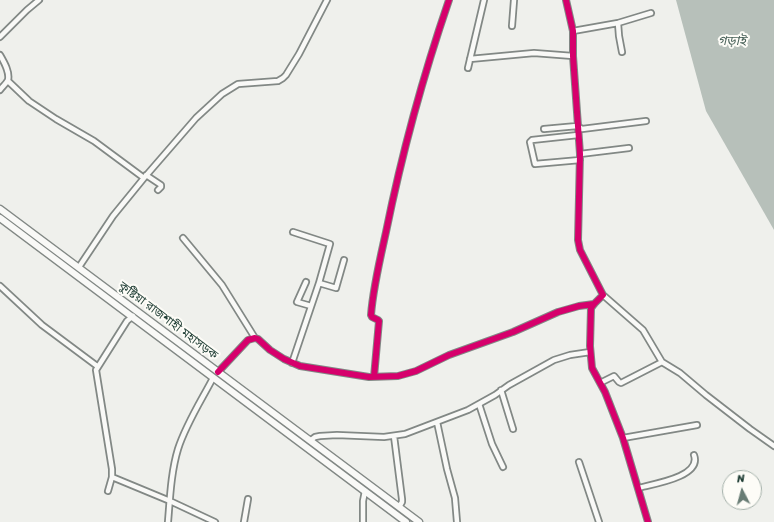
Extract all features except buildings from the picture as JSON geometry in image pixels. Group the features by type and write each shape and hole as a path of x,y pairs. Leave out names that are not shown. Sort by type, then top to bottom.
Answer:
{"highway":[{"name":"কুষ্টিয়া রাজশাহী মহাসড়ক","path":"0,209 132,316 202,365 218,372 419,522"},
{"name":"কুষ্টিয়া রাজশাহী মহাসড়ক","path":"0,218 55,254 79,267 202,365 213,378 406,522"},
{"path":"380,502 384,496"}],"street":[{"path":"0,37 39,0"},
{"path":"79,267 113,216 145,176 196,118 222,94 238,84 278,80 283,78 299,54 327,0"},
{"path":"374,377 379,322 371,316 382,250 393,195 418,96 449,0"},
{"path":"468,68 484,0"},
{"path":"512,26 514,0"},
{"path":"566,0 573,31 573,56 580,154 578,240 580,250 603,295 640,327 662,362 680,373 706,395 774,446"},
{"path":"573,31 618,23 651,13"},
{"path":"618,23 622,52"},
{"path":"470,59 534,54 573,56"},
{"path":"0,55 8,72 8,81 0,90"},
{"path":"8,81 29,101 56,120 94,141 145,176 161,185 158,190"},
{"path":"544,129 577,126 582,129 646,121"},
{"path":"578,135 532,140 530,142 535,164 580,160"},
{"path":"580,154 629,148"},
{"path":"292,363 319,283 330,244 293,232"},
{"path":"183,238 222,286 255,338 270,350 292,363 322,370 374,377 398,376 416,371 449,355 513,332 558,312 594,304"},
{"path":"319,283 336,288 344,260"},
{"path":"306,282 297,302 311,306"},
{"path":"0,286 42,325 97,366"},
{"path":"603,295 591,308 590,352 592,368 600,383 623,438 648,522"},
{"path":"108,491 112,477 112,469 95,372 97,366 127,321 132,316"},
{"path":"218,372 248,340 255,338"},
{"path":"311,440 314,437 337,435 394,436 468,410 554,360 570,355 590,352"},
{"path":"600,383 614,376 618,382 621,383 662,362"},
{"path":"168,522 173,472 177,451 182,438 213,378"},
{"path":"501,390 513,429"},
{"path":"479,404 492,444 502,467"},
{"path":"437,422 455,498 457,522"},
{"path":"623,438 697,425"},
{"path":"394,436 402,499 399,507"},
{"path":"638,488 673,479 688,472 694,466 696,460 694,455"},
{"path":"579,462 599,522"},
{"path":"112,477 170,501 215,522"},
{"path":"362,522 365,491"},
{"path":"244,522 248,499"}],"water":[{"name":"গড়াই","path":"676,0 774,0 774,230 706,111"}],"cycle path":[{"path":"374,377 379,321 371,315 373,294 399,173 430,57 449,0"},
{"path":"566,0 573,31 573,56 580,154 578,240 580,250 603,295 591,308 590,346 592,368 605,392 623,438 648,522"},
{"path":"218,372 248,340 255,338 284,359 300,366 369,377 398,376 416,371 449,355 513,332 558,312 579,306 594,304"}]}
